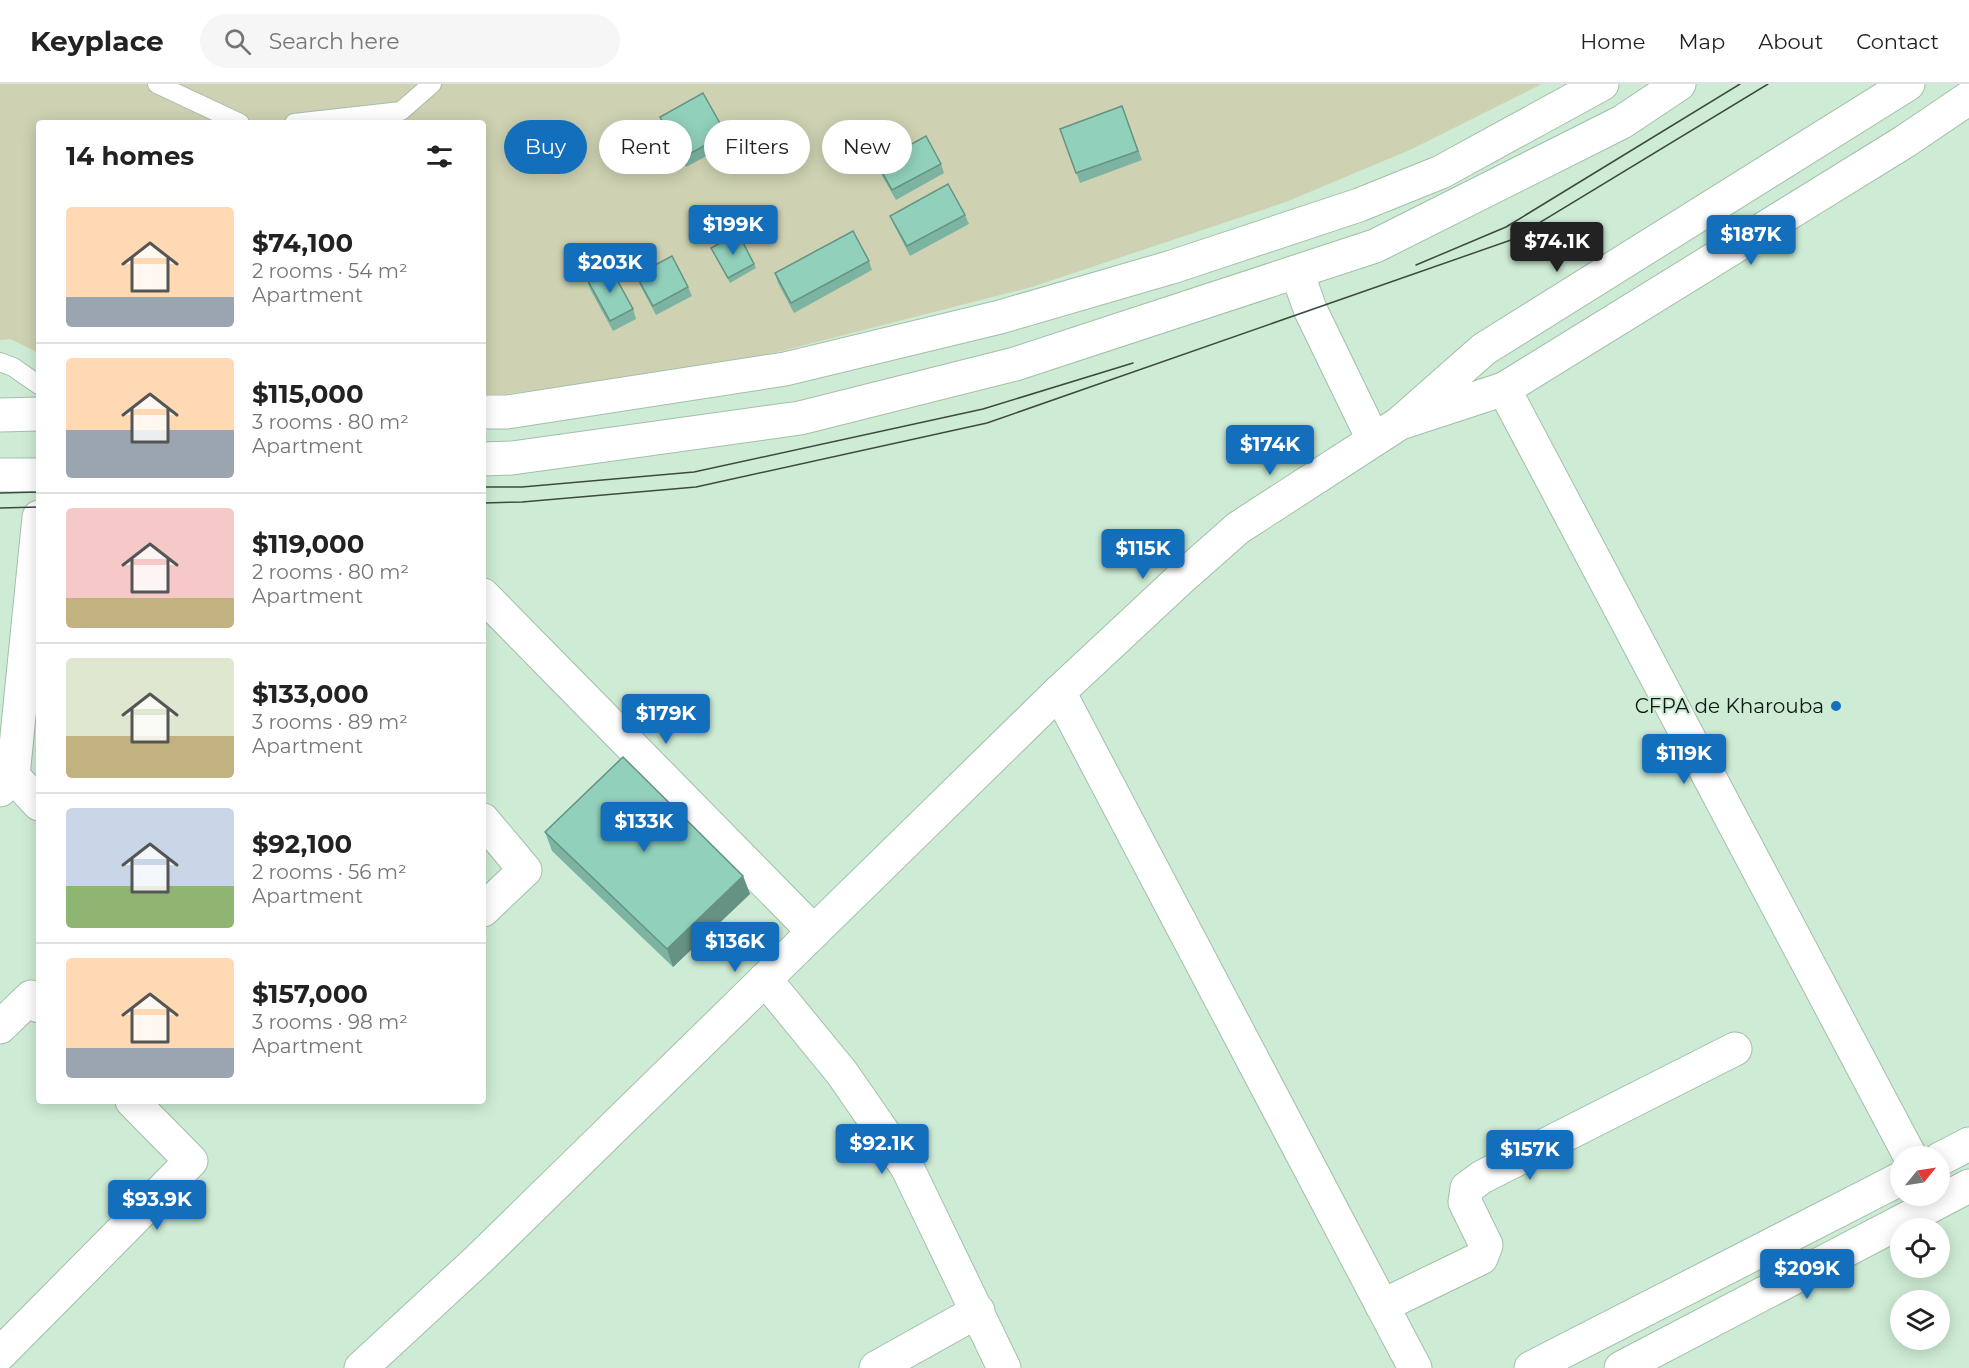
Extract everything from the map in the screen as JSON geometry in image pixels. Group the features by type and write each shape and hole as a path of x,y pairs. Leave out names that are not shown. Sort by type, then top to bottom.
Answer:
{"main road":[{"path":"486,412 507,412 785,369 1000,317 1160,270 1359,204 1441,172 1602,84"},
{"path":"486,459 512,458 800,418 1016,364 1375,246 1463,204 1622,122 1679,84"},
{"path":"361,1368 478,1260 1059,692 1238,528 1386,431 1484,349 1908,84"},
{"path":"1386,431 1504,389 1904,142 1969,98"},
{"path":"1297,272 1310,309 1386,431"},
{"path":"1504,389 1905,1146"},
{"path":"0,415 36,414"},
{"path":"0,475 36,475"},
{"path":"36,542 7,783 36,802"},
{"path":"486,598 814,932"},
{"path":"1059,692 1415,1368"},
{"path":"486,824 525,870 486,907"},
{"path":"765,979 842,1073 907,1167 1004,1368"},
{"path":"0,1027 30,998 36,1003"},
{"path":"1382,1306 1481,1258 1486,1245 1465,1202 1467,1188 1482,1177 1735,1049"},
{"path":"0,1354 190,1161 135,1104"},
{"path":"1950,1153 1969,1143"},
{"path":"1531,1368 1890,1184"},
{"path":"1950,1193 1969,1186"},
{"path":"1620,1368 1921,1206"},
{"path":"876,1368 978,1311"}],"lane":[{"path":"157,84 234,120"},
{"path":"335,120 401,111 432,84"},
{"path":"0,362 13,367 36,384"}],"green space":[{"path":"0,84 1542,84 1412,149 1286,202 1032,287 727,365 507,394 486,394 486,120 36,120 36,352 10,339 0,340"}],"building":[{"path":"703,93 718,120 704,120 704,146 692,153 692,120 662,120 660,117"},
{"path":"1122,106 1138,151 1076,173 1060,129"},
{"path":"926,136 941,164 892,190 883,174 912,174 912,144"},
{"path":"948,184 965,215 907,246 890,216"},
{"path":"853,231 869,261 791,303 775,273"},
{"path":"738,233 754,264 728,278 711,248"},
{"path":"672,256 688,287 653,306 636,275"},
{"path":"610,267 633,309 610,321 587,279"},
{"path":"623,757 743,876 667,949 545,832"}],"tram line":[{"path":"1416,265 1506,227 1740,84"},
{"path":"486,503 522,502 696,487 987,423 1511,240 1768,84"},
{"path":"486,487 522,487 694,472 983,409 1133,363"},
{"path":"0,493 36,492"},
{"path":"0,508 36,507"}],"place":[{"name":"CFPA de Kharouba","path":"1836,706"}]}
